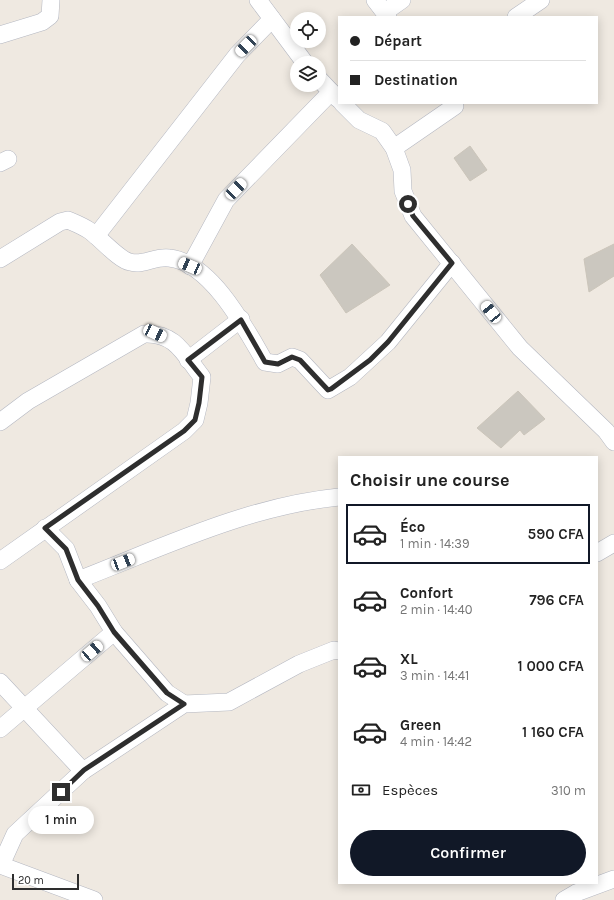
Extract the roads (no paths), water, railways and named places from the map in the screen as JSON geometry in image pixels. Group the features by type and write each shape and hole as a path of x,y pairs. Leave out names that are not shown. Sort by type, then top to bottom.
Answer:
{"street":[{"path":"0,35 42,22 50,16 51,0"},
{"path":"258,0 300,56"},
{"path":"383,10 402,0"},
{"path":"517,16 541,0"},
{"path":"96,236 237,55 272,19"},
{"path":"190,266 226,200 337,98 326,86"},
{"path":"343,104 359,120 382,131 394,148 402,170 403,191 413,216 520,348 611,432"},
{"path":"394,148 455,106 454,104"},
{"path":"0,259 60,222 68,220 89,231 129,262 140,263 156,258 170,258 190,266 205,277 222,294 241,320 265,362 278,364 292,357 300,360 324,387 331,389 370,360 388,342 452,263"},
{"path":"188,360 241,320"},
{"path":"0,422 28,401 144,334 155,333 178,344 188,360 202,377 199,403 195,420 184,431 0,561"},
{"path":"78,580 242,516 312,500 338,497"},
{"path":"45,528 66,549 78,580 98,606 114,632 167,693 184,704"},
{"path":"598,552 614,543"},
{"path":"0,729 114,632"},
{"path":"94,900 0,865 15,834 84,770 184,704 228,702 299,664 334,650 338,650"},
{"path":"0,682 84,770"},
{"path":"564,900 576,893 614,879"}]}
